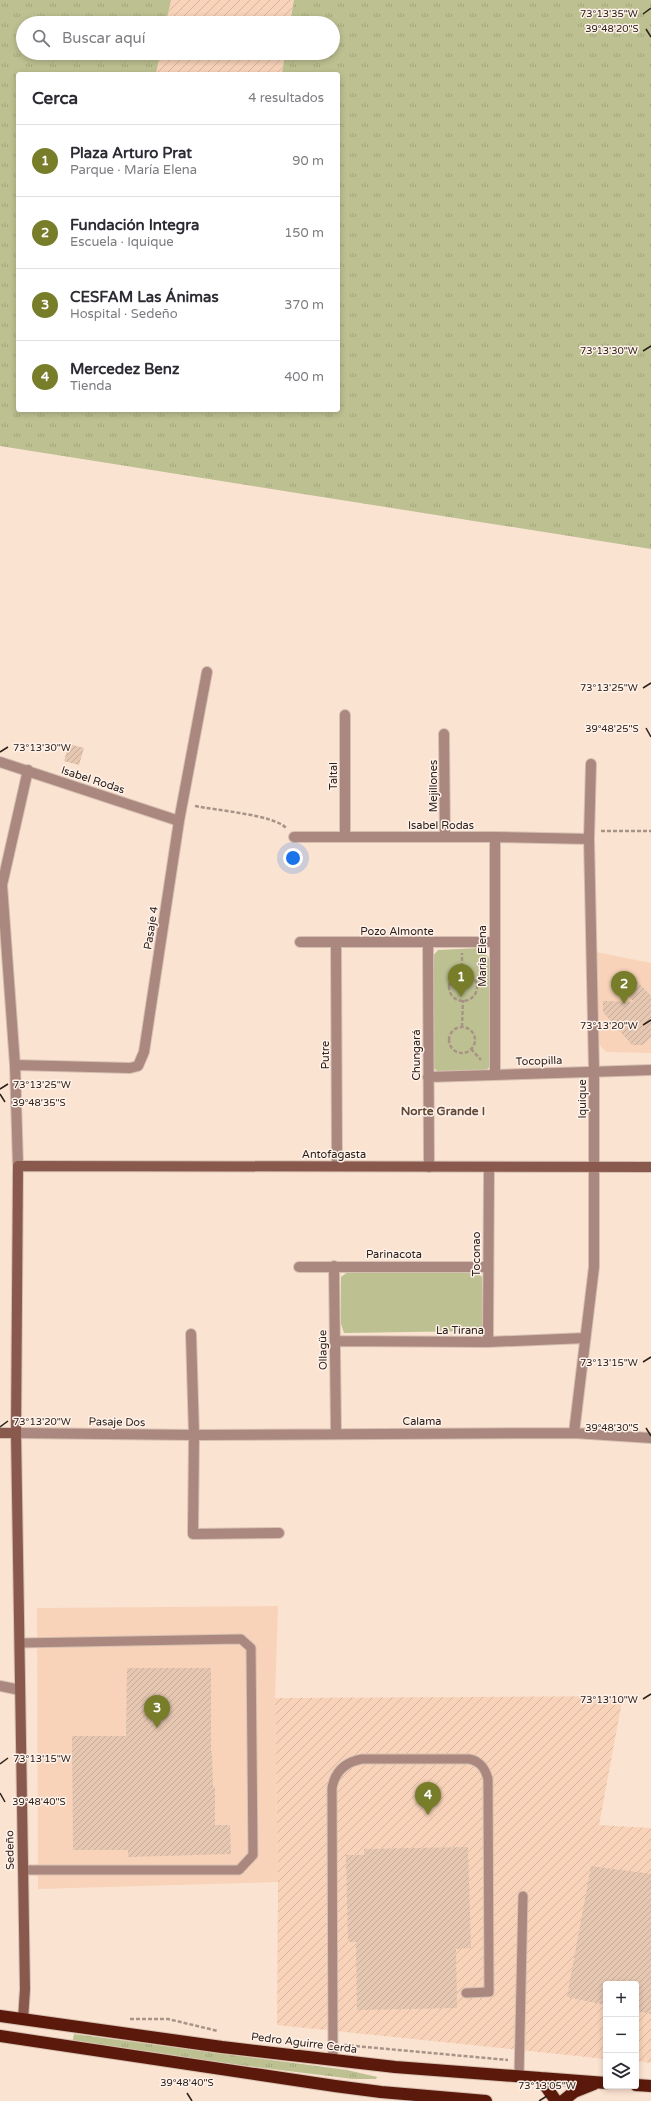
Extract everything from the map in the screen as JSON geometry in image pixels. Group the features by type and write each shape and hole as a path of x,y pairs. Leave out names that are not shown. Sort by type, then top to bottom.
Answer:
{"highway":[{"name":"Pedro Aguirre Cerda","path":"0,2016 222,2047 395,2067 602,2083"},
{"path":"0,2035 13,2030 23,2020 32,2034 44,2042"},
{"path":"0,2035 381,2096 486,2101"},
{"path":"540,2078 556,2101"},
{"path":"563,2101 574,2092 602,2083"},
{"path":"639,2085 651,2086"}],"street":[{"name":"Pasaje 4","path":"15,1065 130,1068 138,1066 144,1052 179,821 207,672"},
{"name":"Taltal","path":"345,715 345,837"},
{"name":"Mejillones","path":"444,734 445,838"},
{"name":"Isabel Rodas","path":"0,762 179,821"},
{"name":"Iquique","path":"574,1433 594,1267 594,1071 589,835 591,764"},
{"name":"Sedeño","path":"23,2020 25,1989 16,1433 18,1166 15,1065 2,885 28,770"},
{"name":"Isabel Rodas","path":"294,837 445,838 589,835"},
{"name":"María Elena","path":"495,837 495,1075"},
{"name":"Pozo Almonte","path":"300,942 494,942"},
{"name":"Putre","path":"336,943 337,1166"},
{"name":"Chungará","path":"428,943 429,1167"},
{"name":"Tocopilla","path":"428,1077 651,1070"},
{"name":"Antofagasta","path":"18,1166 651,1167"},
{"name":"Toconao","path":"488,1342 489,1166"},
{"name":"Ollagüe","path":"334,1266 336,1433"},
{"name":"Parinacota","path":"299,1267 488,1267"},
{"path":"191,1334 194,1435 193,1534 279,1533"},
{"name":"La Tirana","path":"334,1341 488,1342 585,1338"},
{"path":"0,1433 16,1433"},
{"name":"Pasaje Dos","path":"16,1433 194,1435"},
{"name":"Calama","path":"194,1435 336,1433 574,1433 651,1438"},
{"path":"0,1686 20,1690"}],"lane":[{"path":"20,1643 241,1639 251,1648 253,1856 239,1870 23,1870"},
{"path":"333,2059 332,1788 336,1774 348,1763 362,1759 469,1759 479,1762 486,1772 488,1779 489,1992 466,1993"},
{"path":"519,2077 523,1896"}],"path":[{"path":"183,804 266,818 282,824 294,837"},
{"path":"589,835 651,831"},
{"path":"462,973 463,943"},
{"path":"462,973 472,976 477,984 476,993 473,996 463,1000 453,996 450,987 452,979 462,973"},
{"path":"462,1027 463,1000"},
{"path":"462,1027 470,1030 474,1037 471,1049 463,1053 452,1049 449,1041 451,1033 462,1027"},
{"path":"123,2018 168,2020 225,2032"},
{"path":"334,2044 519,2061"}],"shaded area":[{"path":"171,0 294,0 291,16 168,16"},
{"path":"159,60 284,60 282,72 156,72"},
{"path":"596,952 651,963 651,1053 606,1052 599,1044"},
{"path":"278,1606 275,1698 278,1882 38,1889 37,1608"},
{"path":"623,1696 599,1825 651,1828 651,2063 639,2061 639,1981 603,1981 603,2059 277,2025 278,1882 275,1698"}],"green space":[{"path":"0,0 171,0 168,16 16,16 16,60 159,60 156,72 16,72 16,412 340,412 340,72 282,72 284,60 340,60 340,16 291,16 294,0 651,0 651,549 0,446"},
{"path":"480,948 489,958 490,1066 484,1073 439,1073 434,1068 432,957 438,950"},
{"path":"349,1271 475,1271 482,1277 484,1325 476,1331 344,1333 341,1324 341,1277"},
{"path":"74,2034 347,2070 377,2077 376,2079 353,2079 72,2044"}],"building":[{"path":"69,744 84,748 79,765 64,761"},
{"path":"631,975 651,996 651,1037 643,1045 632,1045 603,1012 603,1001 634,1002 619,986"},
{"path":"127,1668 211,1668 211,1751 213,1787 215,1787 215,1825 230,1825 231,1854 128,1857 128,1850 73,1850 72,1736 126,1736"},
{"path":"468,1847 471,1948 456,1949 457,2008 357,2010 356,1942 348,1942 346,1855 364,1855 364,1849"},
{"path":"591,1866 651,1874 651,2014 639,2012 639,1981 603,1981 603,2004 567,1997"}],"place":[{"name":"Plaza Arturo Prat","path":"461,997"},
{"name":"Fundación Integra","path":"624,1004"},
{"name":"CESFAM Las Ánimas","path":"157,1728"},
{"name":"Mercedez Benz","path":"428,1815"}],"district":[{"name":"Norte Grande I","path":"443,1111"}]}
